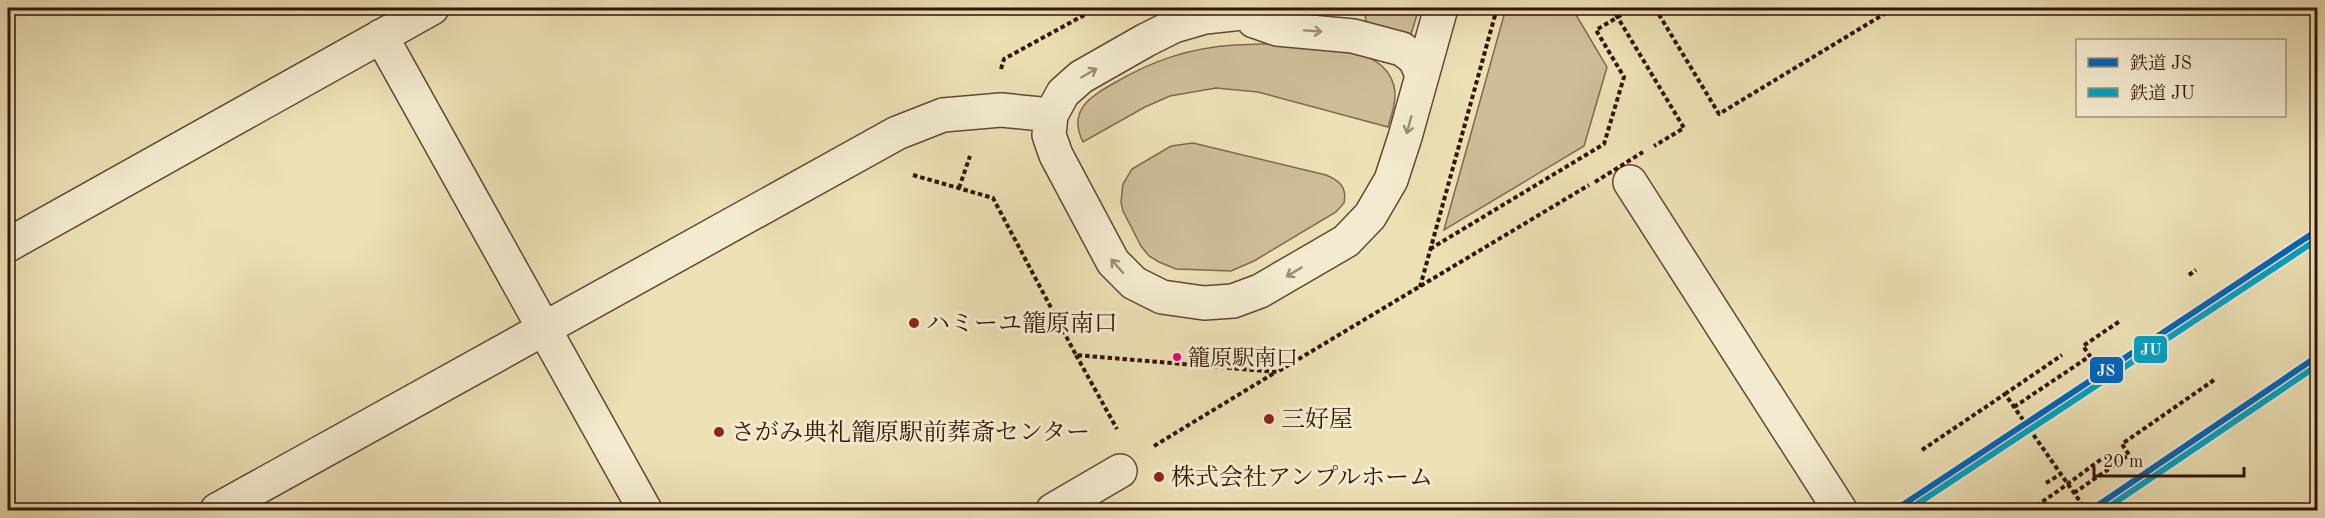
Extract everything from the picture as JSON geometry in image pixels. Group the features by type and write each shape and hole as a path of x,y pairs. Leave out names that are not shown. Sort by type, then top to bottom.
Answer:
{"street":[{"path":"8,245 432,8"},
{"path":"1291,8 1205,17 1174,26 1081,77 1063,93 1051,115 1049,135 1056,155 1113,262 1134,283 1162,297 1204,303 1233,301 1260,291 1346,241 1370,216 1391,180 1441,8"},
{"path":"1236,15 1277,28 1353,36 1402,50 1415,59 1422,75"},
{"path":"381,36 645,510"},
{"path":"216,510 545,330 897,133 943,115 1001,110 1051,115"},
{"path":"1630,182 1840,510"},
{"path":"1053,510 1126,465"}],"path":[{"path":"1000,70 1004,59 1097,8"},
{"path":"1420,287 1497,8"},
{"path":"1612,8 1684,128 1670,137"},
{"path":"1430,249 1604,144 1624,77 1596,30 1633,8"},
{"path":"1655,8 1719,114 1894,8"},
{"path":"959,188 973,149"},
{"path":"1489,246 1643,153"},
{"path":"2189,275 2196,270"},
{"path":"2014,407 2090,356 2083,346 2120,321"},
{"path":"1076,355 1126,465 1277,372"},
{"path":"1922,450 2062,355"},
{"path":"2074,493 2129,455 2122,444 2214,380"},
{"path":"2005,394 2086,510"},
{"path":"2030,510 2107,455"},
{"path":"2046,483 2061,474"}],"shaded area":[{"path":"1373,8 1419,8 1411,34 1366,22 1365,14"},
{"path":"1506,8 1572,8 1607,67 1584,146 1444,230"},
{"path":"1234,45 1324,46 1348,50 1369,58 1385,69 1394,86 1394,102 1388,127 1258,92 1216,88 1170,96 1145,107 1083,142 1079,131 1080,113 1084,105 1098,93 1158,61 1187,52"},
{"path":"1193,143 1326,175 1341,185 1344,203 1336,212 1254,261 1231,271 1176,269 1149,256 1141,246 1123,211 1121,202 1123,184 1132,169 1171,146"}],"rail line":[{"name":"JS","path":"1895,510 2318,230"},
{"name":"JU","path":"1908,510 2318,239"},
{"name":"JS","path":"2091,510 2318,356"},
{"name":"JU","path":"2104,510 2318,365"}],"place":[{"name":"ハミーユ籠原南口","path":"914,323"},
{"name":"籠原駅南口","path":"1177,357"},
{"name":"三好屋","path":"1269,419"},
{"name":"さがみ典礼籠原駅前葬斎センター","path":"719,432"},
{"name":"株式会社アンプルホーム","path":"1159,477"}]}
